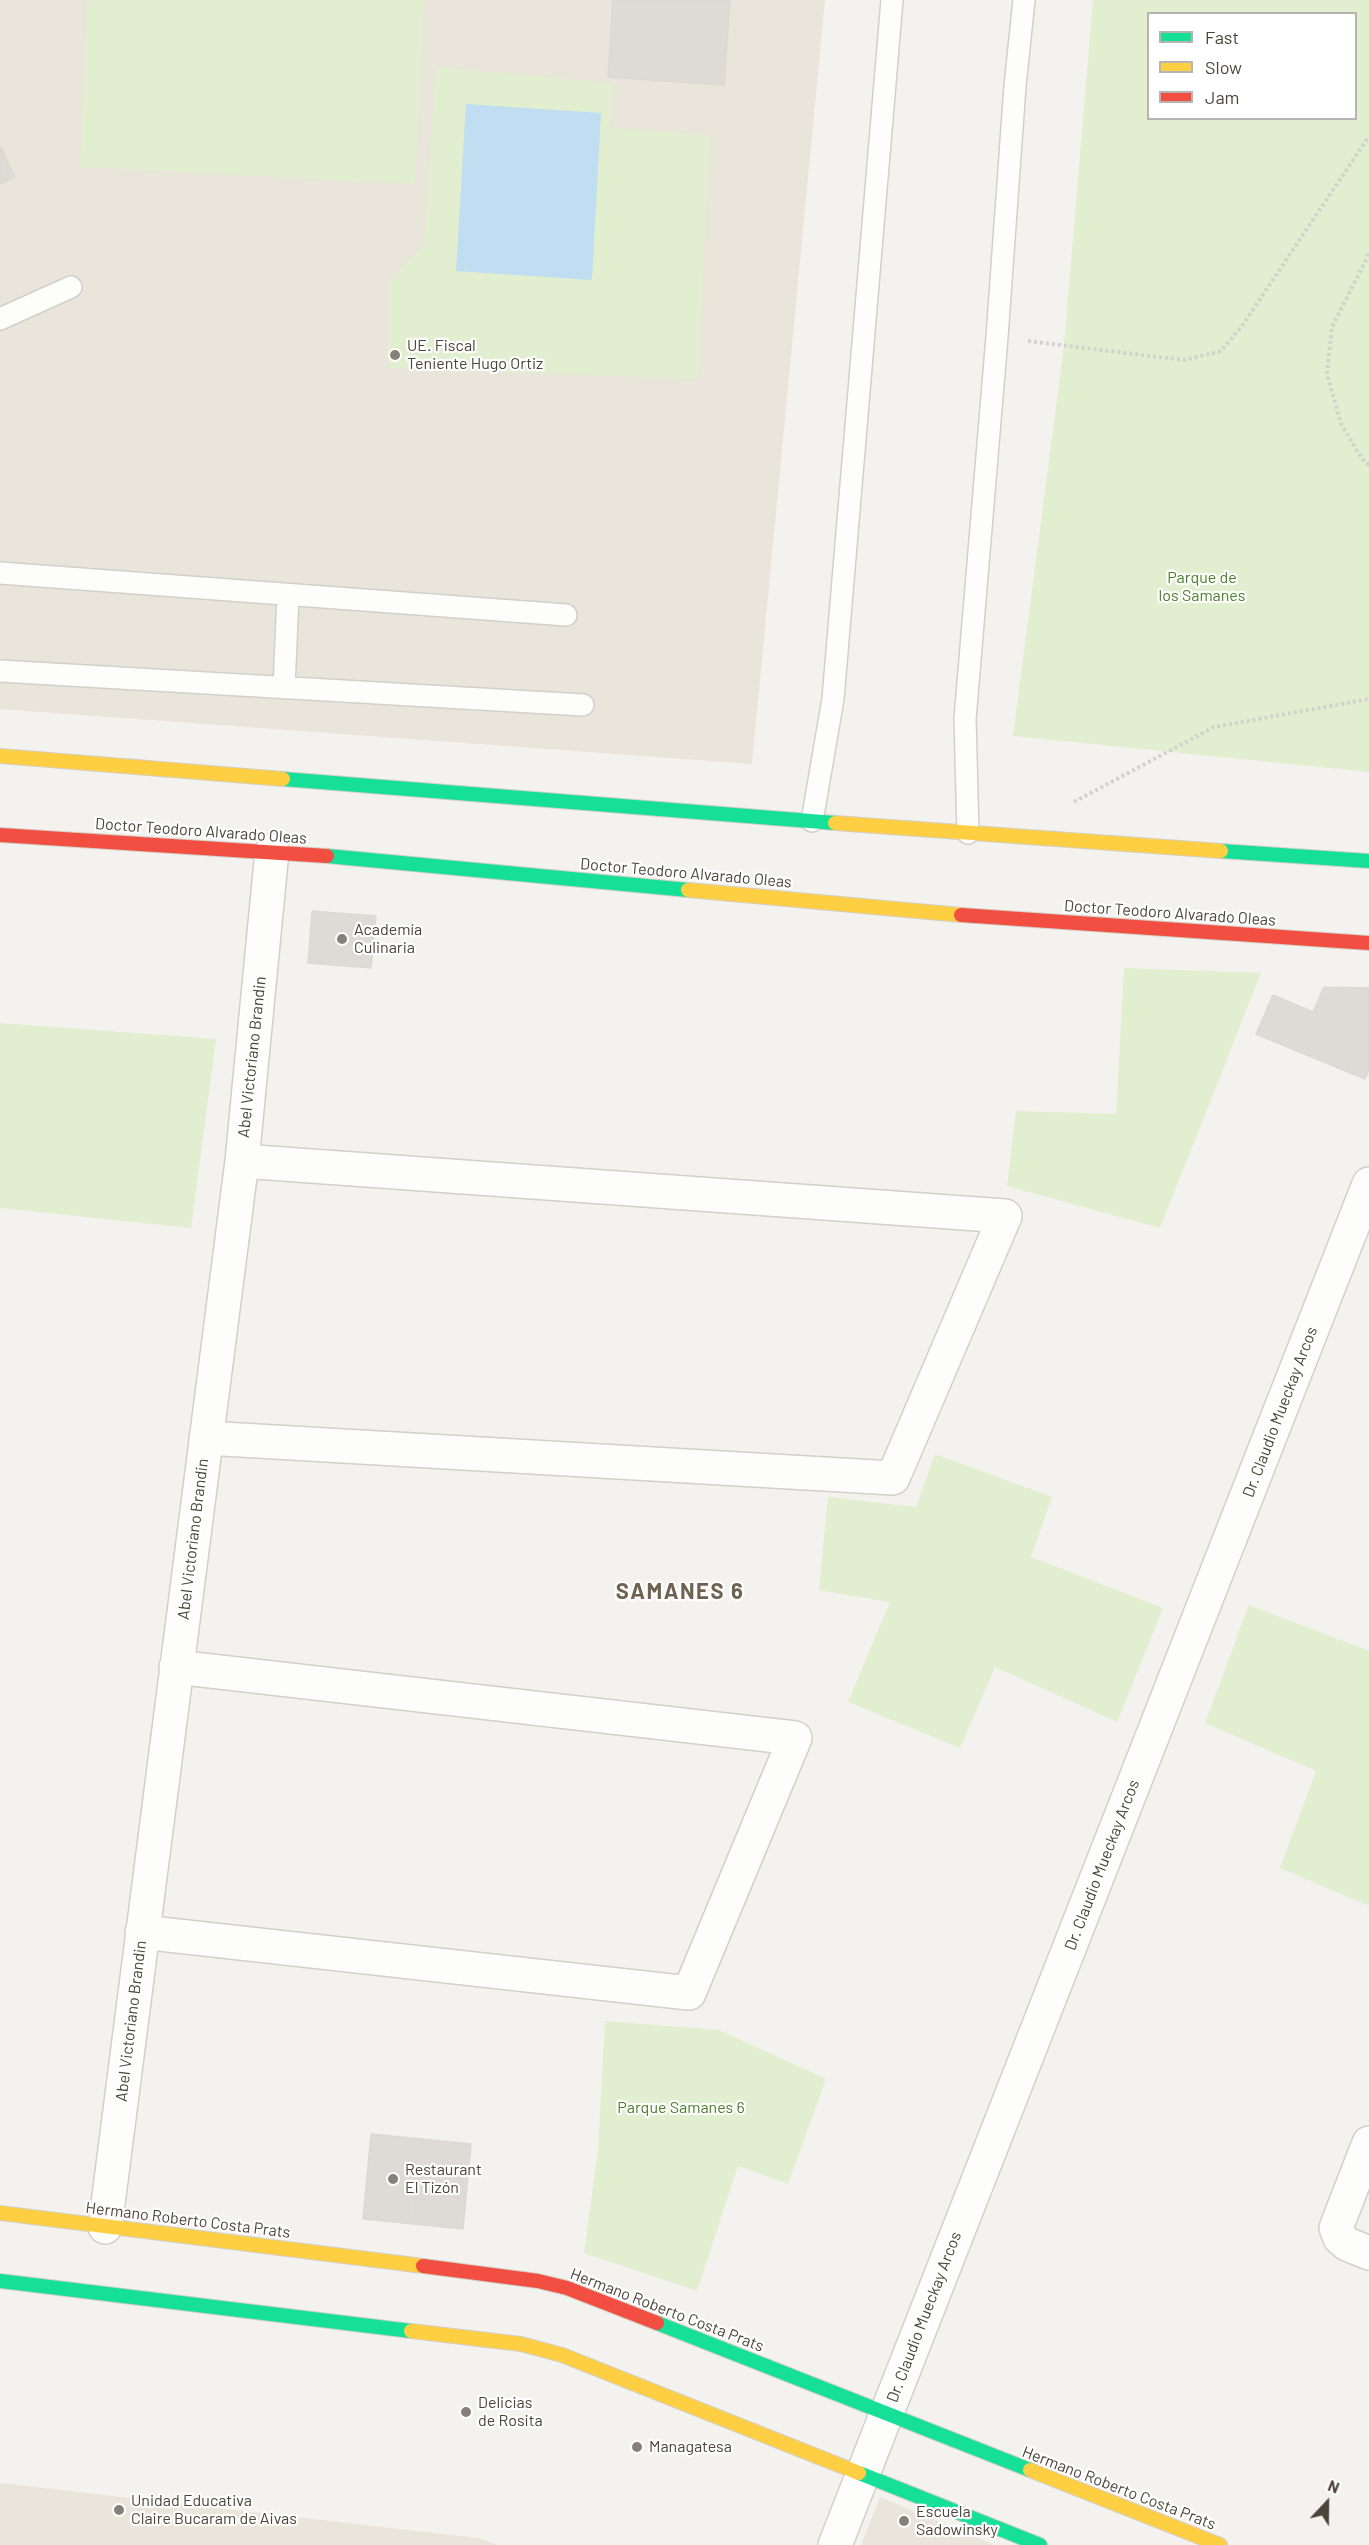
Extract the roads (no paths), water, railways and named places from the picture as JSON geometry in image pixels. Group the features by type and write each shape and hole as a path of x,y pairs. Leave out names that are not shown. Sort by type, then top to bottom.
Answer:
{"main road":[{"path":"0,756 968,833 1369,861"},
{"name":"Doctor Teodoro Alvarado Oleas","path":"0,835 272,851 961,915 1369,943"},
{"name":"Hermano Roberto Costa Prats","path":"0,2213 538,2281 567,2288 1220,2545"},
{"path":"0,2281 521,2344 562,2355 1040,2545"}],"street":[{"name":"Abel Victoriano Brandin","path":"105,2227 242,1161 272,851"},
{"path":"206,1438 893,1478 1005,1216 242,1161"},
{"name":"Dr. Claudio Mueckay Arcos","path":"835,2545 1369,1184"},
{"path":"142,1932 688,1993 795,1738 176,1667"},
{"path":"1369,2143 1336,2229 1347,2244 1369,2253"}],"lane":[{"path":"812,821 833,699 892,0"},
{"path":"968,833 965,719 997,337 1015,86 1024,0"},
{"path":"0,319 71,286"},
{"path":"0,573 566,615"},
{"path":"284,687 288,595"},
{"path":"0,671 583,705"}],"water":[{"path":"466,104 601,113 592,280 456,271"}],"place":[{"name":"UE. Fiscal Teniente Hugo Ortiz","path":"395,355"},
{"name":"Academía Culinaria","path":"342,939"},
{"name":"Restaurant El Tizón","path":"393,2179"},
{"name":"Delicias de Rosita","path":"466,2412"},
{"name":"Managatesa","path":"637,2447"},
{"name":"Unidad Educativa Claire Bucaram de Aivas","path":"119,2510"},
{"name":"Escuela Sadowinsky","path":"904,2521"}],"district":[{"name":"SAMANES 6","path":"680,1592"}],"park label":[{"name":"Parque de los Samanes","path":"1202,587"},
{"name":"Parque Samanes 6","path":"681,2108"}]}
